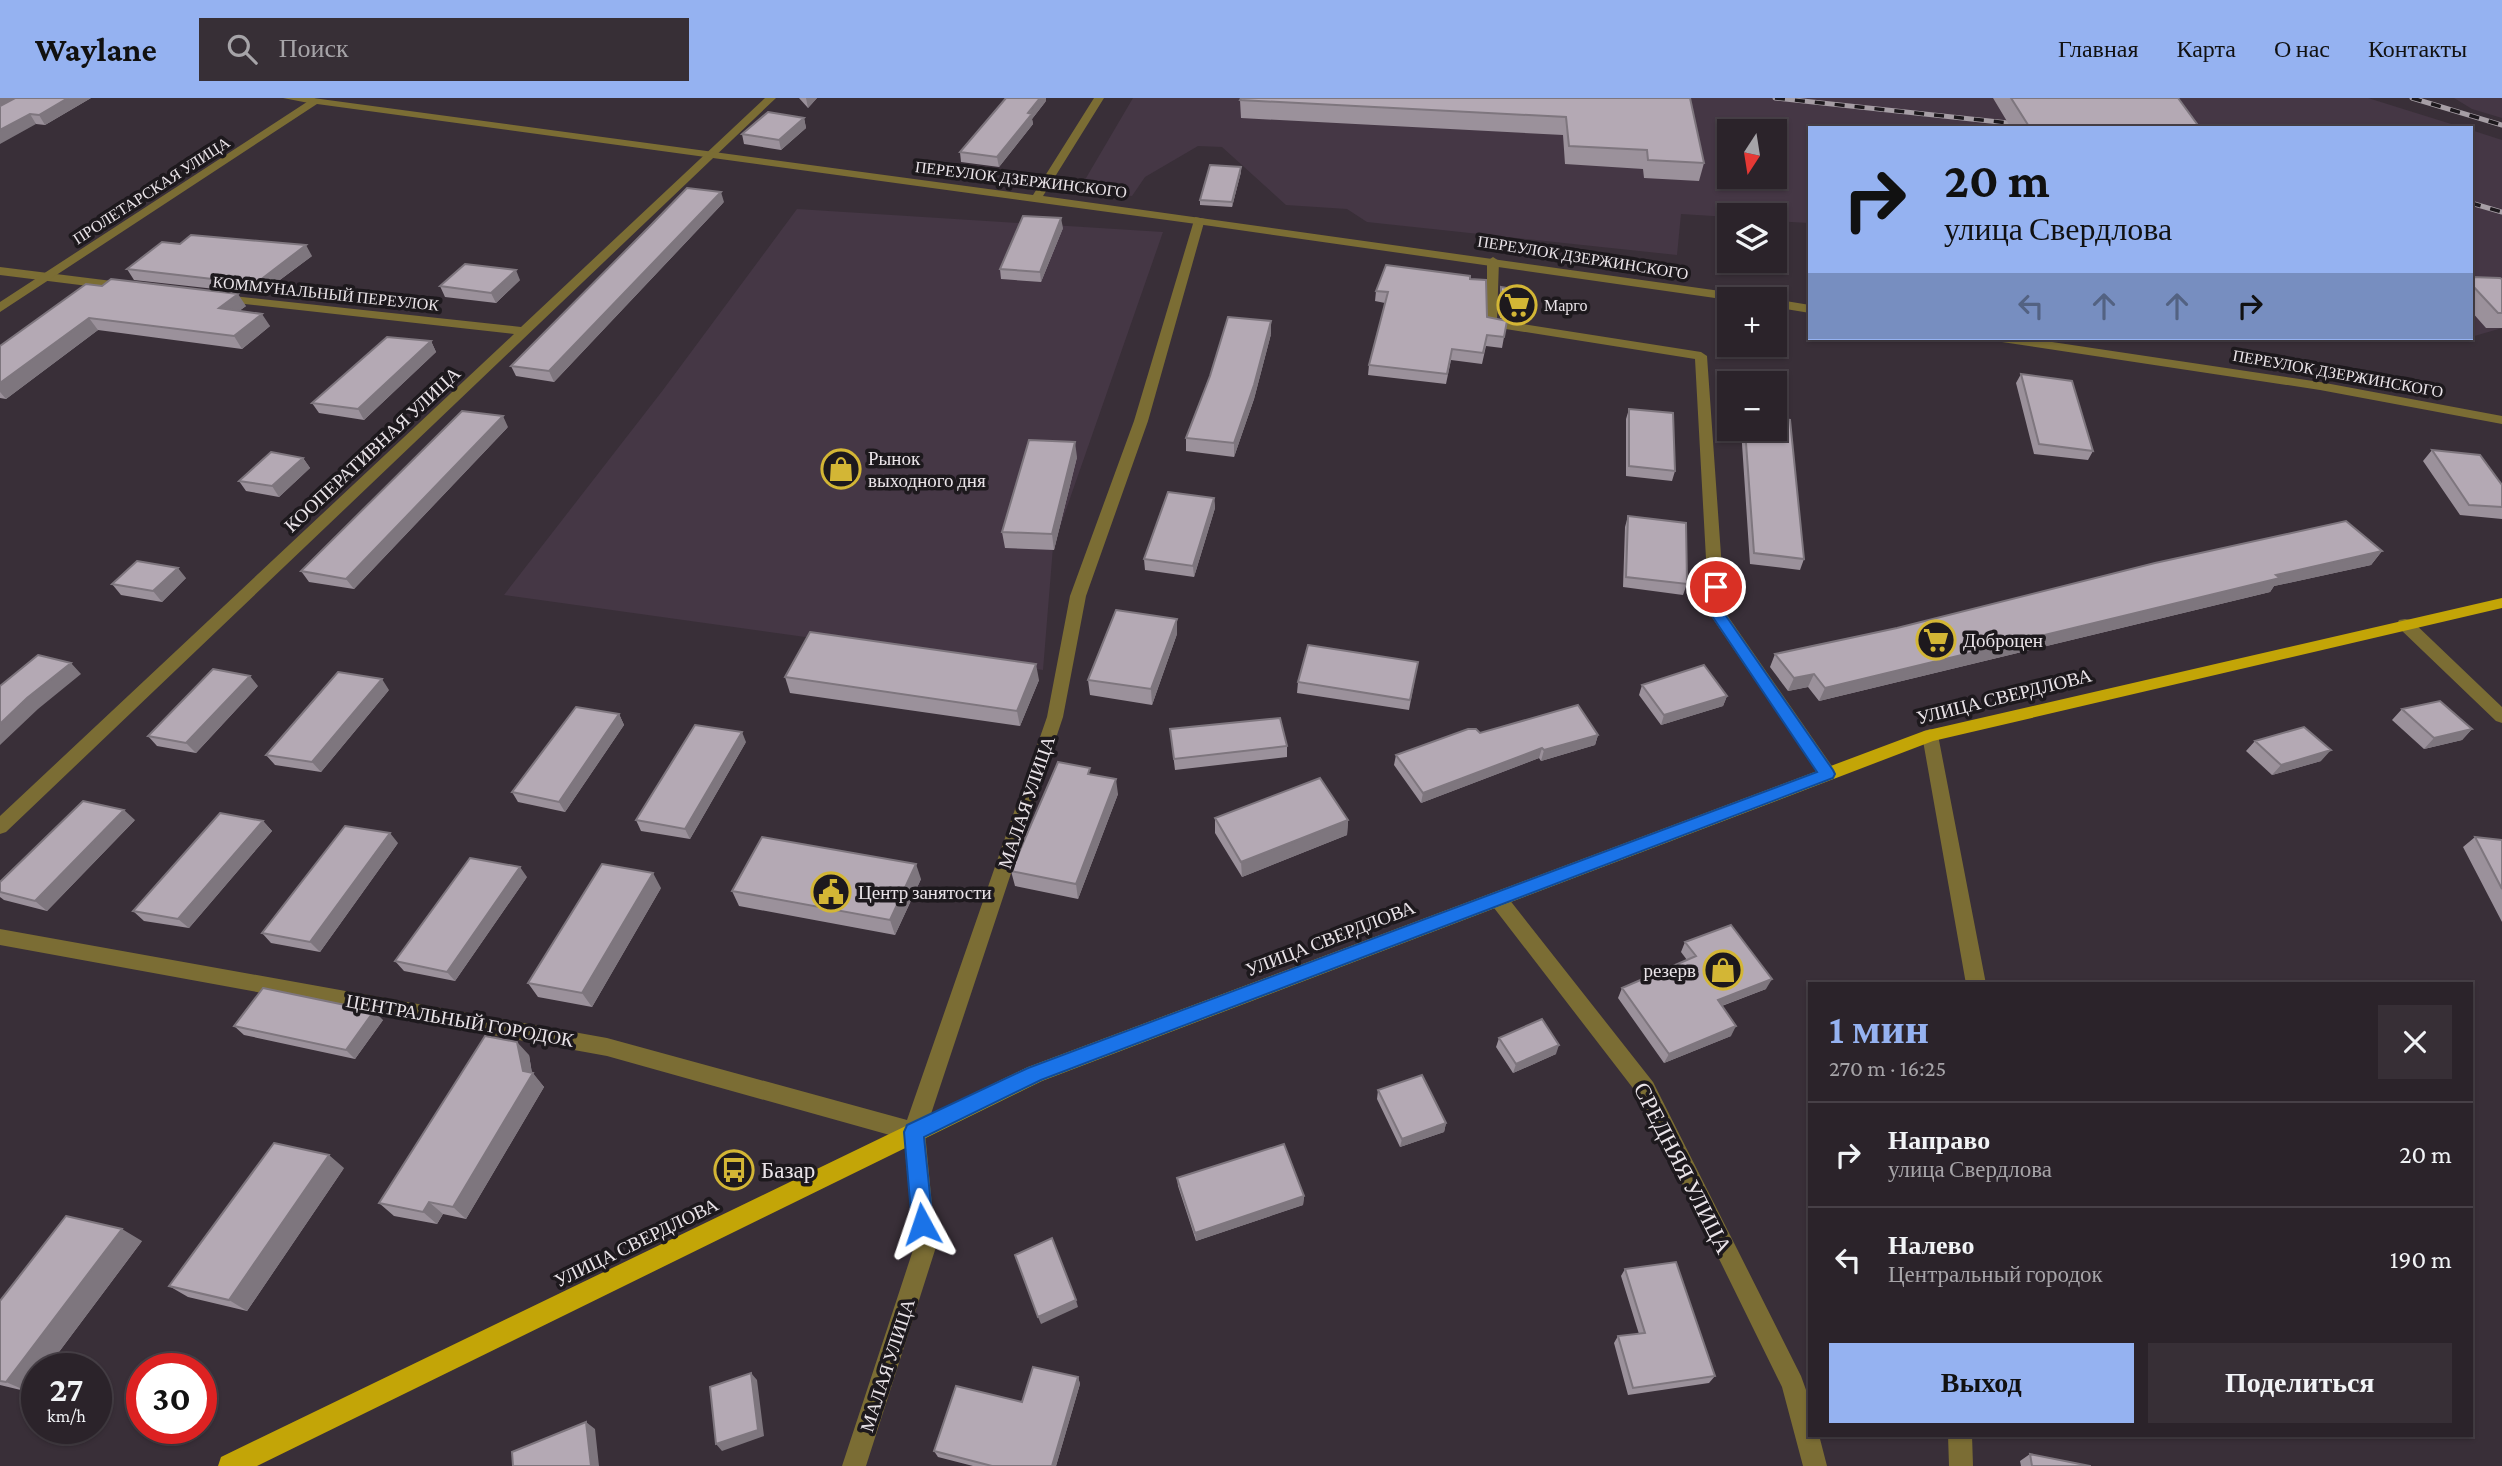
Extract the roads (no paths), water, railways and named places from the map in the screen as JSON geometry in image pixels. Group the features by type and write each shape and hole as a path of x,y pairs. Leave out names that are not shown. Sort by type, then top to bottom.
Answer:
{"main road":[{"name":"УЛИЦА СВЕРДЛОВА","path":"230,1466 1035,1074 1930,735 2502,603"}],"street":[{"name":"ПЕРЕУЛОК ДЗЕРЖИНСКОГО","path":"288,98 1199,219 1717,294"},
{"name":"КООПЕРАТИВНАЯ УЛИЦА","path":"0,827 771,98"},
{"path":"1036,199 1099,98"},
{"name":"ПРОЛЕТАРСКАЯ УЛИЦА","path":"0,308 317,100"},
{"name":"МАЛАЯ УЛИЦА","path":"854,1466 925,1247 914,1132 1055,717 1078,596 1141,421 1199,219"},
{"path":"1493,261 1491,323 1701,356 1717,613 1828,774"},
{"path":"0,271 142,289"},
{"name":"КОММУНАЛЬНЫЙ ПЕРЕУЛОК","path":"210,296 524,331"},
{"path":"1787,305 1808,309"},
{"name":"ПЕРЕУЛОК ДЗЕРЖИНСКОГО","path":"2015,340 2320,386 2502,419"},
{"path":"2405,624 2502,717"},
{"path":"1930,735 1976,982"},
{"name":"СРЕДНЯЯ УЛИЦА","path":"1499,899 1646,1089 1793,1384 1815,1466"},
{"name":"ЦЕНТРАЛЬНЫЙ ГОРОДОК","path":"0,937 607,1046 914,1132"},
{"path":"1959,1437 1961,1466"}],"railway":[{"path":"1775,98 2037,126"},
{"path":"2412,98 2502,125"},
{"path":"2473,204 2502,212"}],"place":[{"name":"Марго","path":"1517,305"},
{"name":"Рынок выходного дня","path":"841,469"},
{"name":"Доброцен","path":"1936,640"},
{"name":"Центр занятости","path":"831,892"},
{"name":"резерв","path":"1723,970"},
{"name":"Базар","path":"734,1170"}]}
